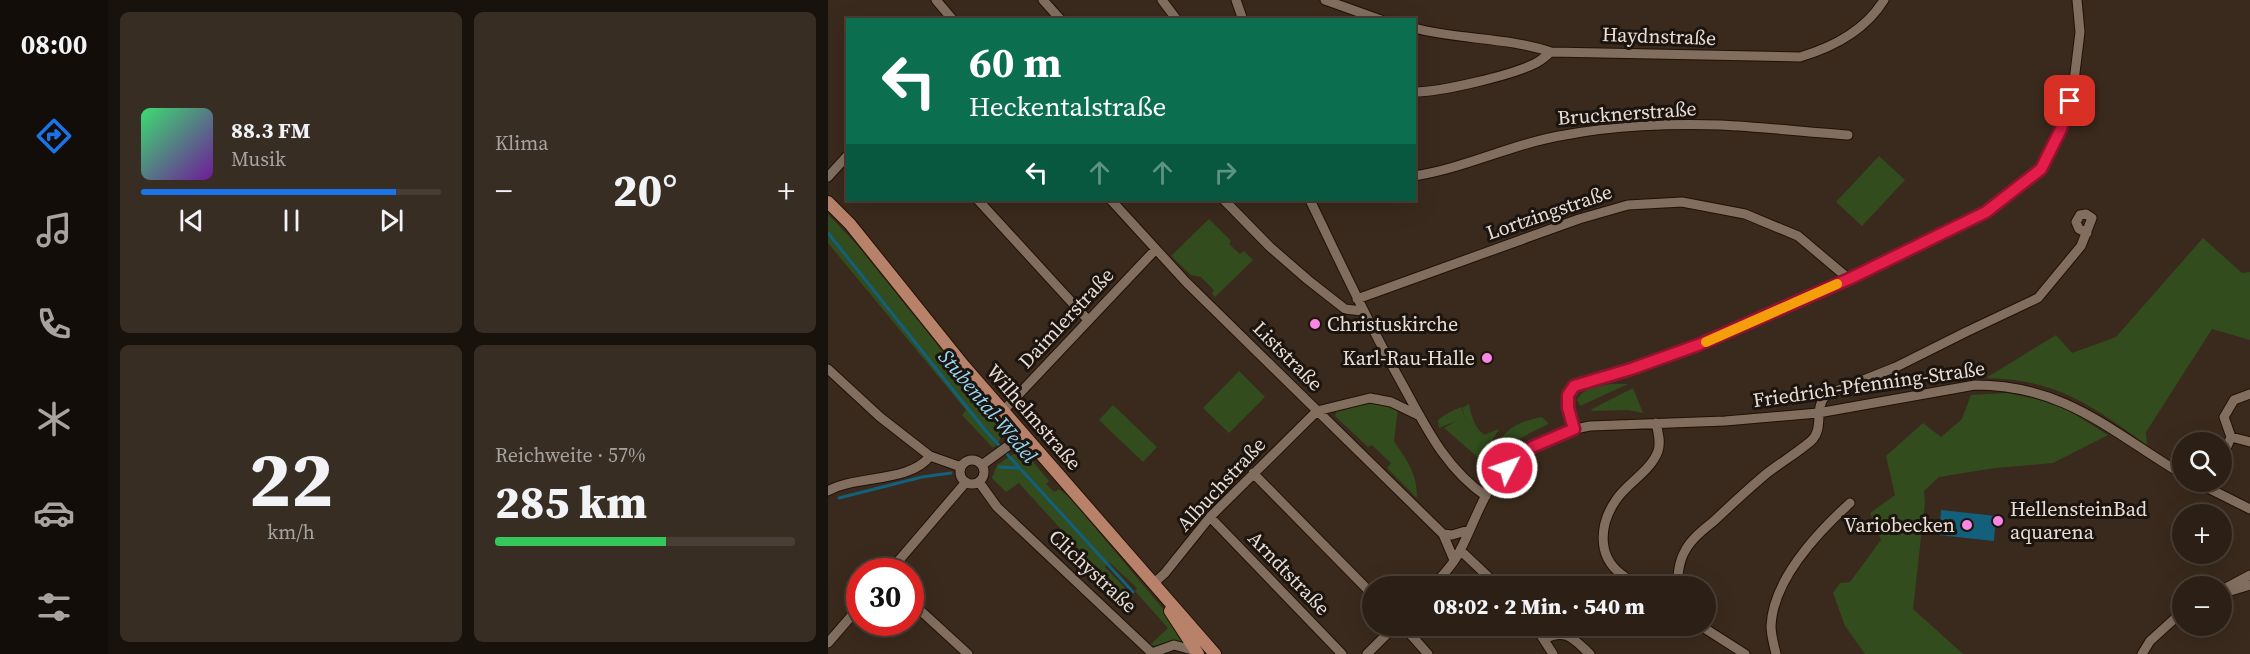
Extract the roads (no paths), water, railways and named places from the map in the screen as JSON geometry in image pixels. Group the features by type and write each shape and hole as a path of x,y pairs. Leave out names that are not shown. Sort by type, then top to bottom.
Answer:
{"main road":[{"name":"Wilhelmstraße","path":"828,202 850,224 930,325 1023,435 1215,654"},
{"name":"Clichystraße","path":"1156,588 1197,652"}],"street":[{"path":"936,0 950,18"},
{"path":"1043,0 1060,18"},
{"path":"1162,0 1176,18"},
{"path":"1236,0 1242,18"},
{"path":"1325,0 1375,18"},
{"name":"Haydnstraße","path":"1416,28 1533,46 1551,52 1800,57 1835,45 1856,31 1884,0"},
{"path":"1574,429 1568,408 1568,395 1574,386 1698,345 1849,279 1986,212 2041,169 2061,129 2073,87 2080,32 2077,0"},
{"path":"1416,92 1430,92 1516,71 1537,62 1551,52"},
{"name":"Brucknerstraße","path":"1416,175 1542,139 1568,134 1635,128 1720,125 1848,135"},
{"path":"828,177 846,157"},
{"path":"979,201 1088,320"},
{"name":"Liststraße","path":"1112,201 1186,282 1443,534 1455,560"},
{"path":"1225,201 1270,247 1308,280 1345,309 1362,311"},
{"path":"1310,201 1362,311 1432,439 1457,472 1486,495"},
{"name":"Lortzingstraße","path":"1357,299 1579,219 1628,205 1682,202 1745,214 1798,236 1849,279"},
{"path":"1678,576 1685,550 1700,533 1765,475 1810,441 1817,433 1821,401 1833,391 1896,368 2038,298 2073,258 2087,233"},
{"name":"Daimlerstraße","path":"1003,411 1156,249"},
{"path":"828,369 880,417 930,456 961,467"},
{"name":"Friedrich-Pfenning-Straße","path":"1441,576 1455,560 1486,495 1499,476 1521,455 1542,442 1574,429 1725,421 1818,413 1975,386 1997,385 2047,395 2075,406 2172,468"},
{"path":"2229,432 2224,417 2234,400 2250,394"},
{"path":"1317,411 1370,398 1391,402 1420,416"},
{"name":"Albuchstraße","path":"1156,588 1165,573 1210,518 1317,411"},
{"path":"1624,576 1605,555 1602,536 1605,522 1616,500 1658,451 1656,423"},
{"path":"982,465 1023,435"},
{"path":"2232,437 2250,442"},
{"path":"828,491 910,470 924,464 930,456"},
{"path":"973,460 982,465 984,474 979,482 971,484 966,482 961,475 961,467 973,460"},
{"path":"1253,473 1362,584"},
{"path":"901,558 966,482"},
{"name":"Clichystraße","path":"979,482 997,507 1152,654 1174,645 1197,652"},
{"path":"2221,492 2250,509"},
{"path":"1776,654 1771,628 1779,589 1794,565 1850,503"},
{"name":"Arndtstraße","path":"1210,518 1342,654"},
{"path":"1443,534 1452,536 1469,530"},
{"path":"1460,550 1487,576"},
{"path":"2232,586 2250,575"},
{"path":"2232,590 2250,585"},
{"path":"924,614 968,654"},
{"path":"2142,654 2150,641 2172,621"},
{"path":"828,643 846,622"},
{"path":"1544,639 1554,634 1564,634 1590,654"},
{"path":"1367,654 1385,636"},
{"path":"1412,636 1428,654"},
{"path":"1542,636 1552,654"},
{"path":"1716,636 1745,654"}],"water":[{"name":"Variobecken","path":"1941,510 1996,516 1994,541 1939,535"}],"waterway":[{"name":"Stubental-Wedel","path":"828,233 985,430 1133,592"},
{"path":"1000,467 1019,468"},
{"path":"839,498 922,477 951,473"}],"place":[{"name":"Christuskirche","path":"1315,324"},
{"name":"Karl-Rau-Halle","path":"1487,358"},
{"name":"HellensteinBad aquarena","path":"1998,521"},
{"name":"Variobecken","path":"1967,525"}]}
